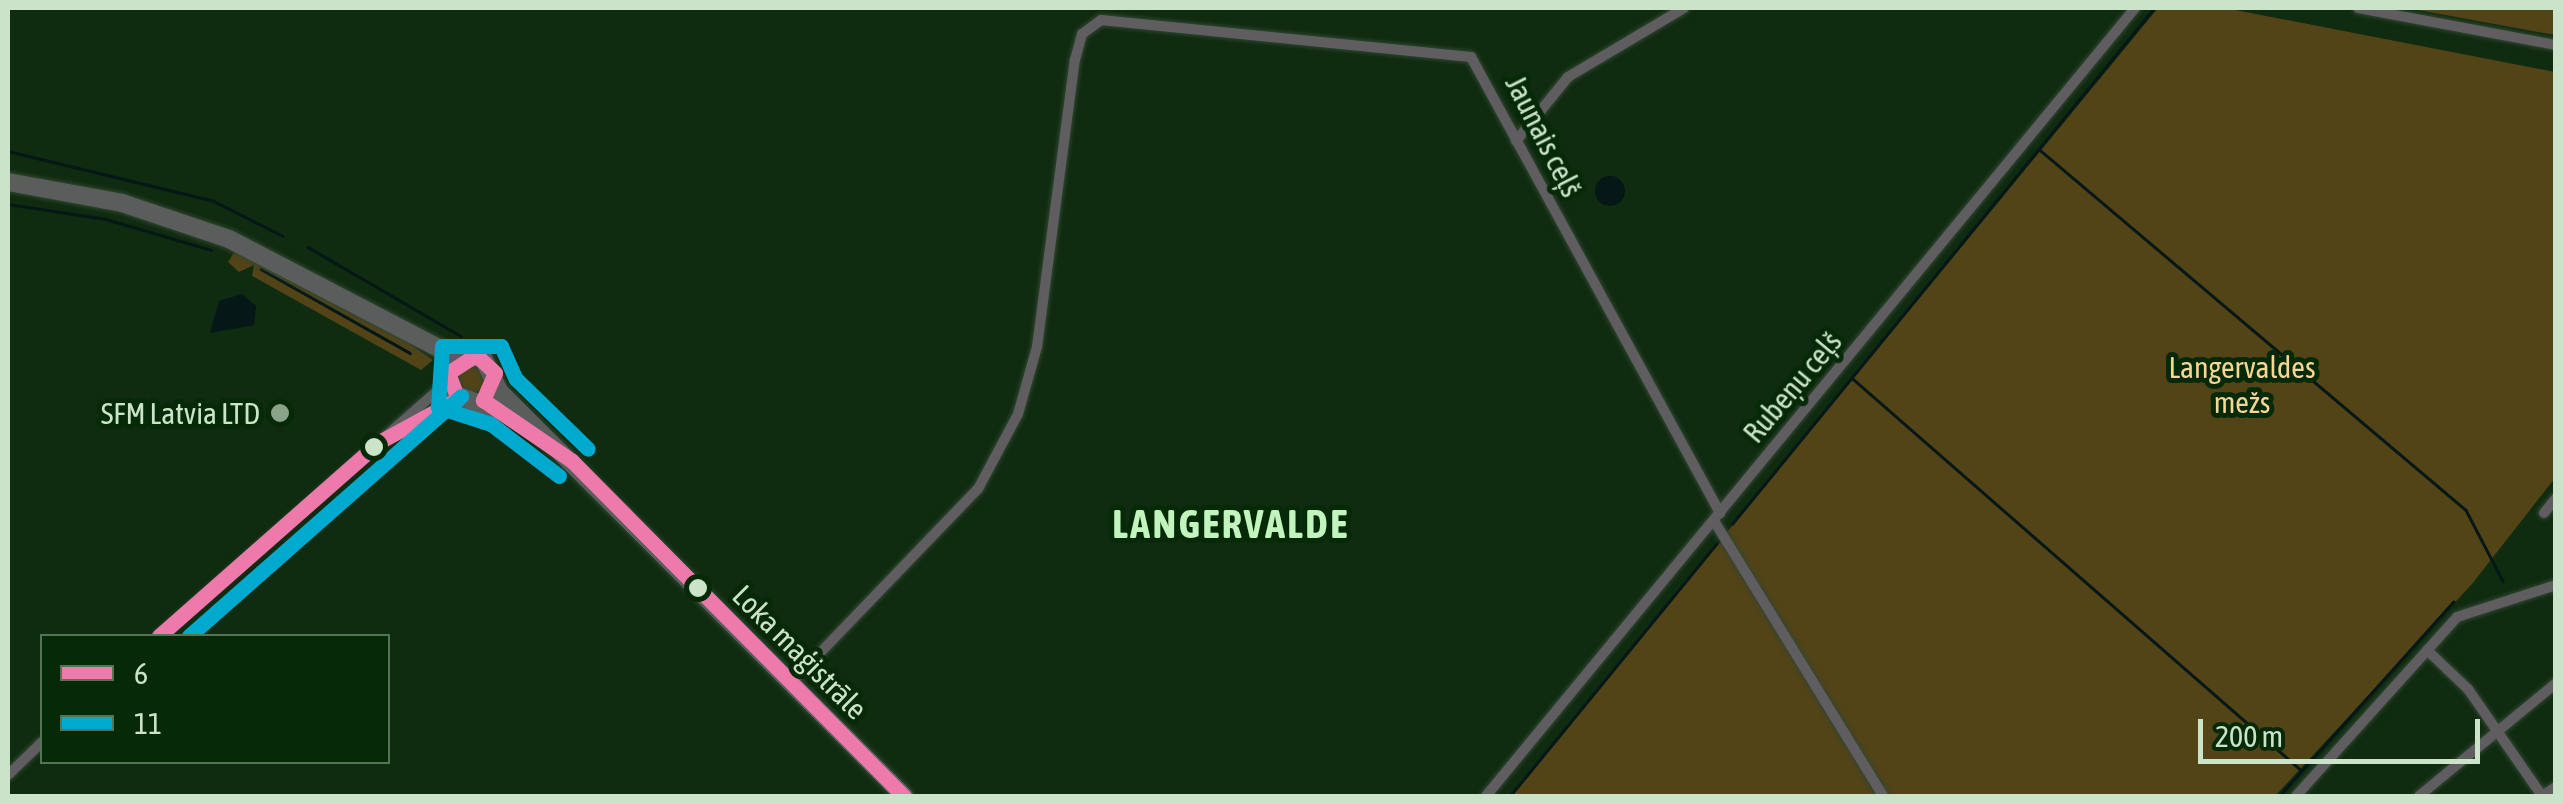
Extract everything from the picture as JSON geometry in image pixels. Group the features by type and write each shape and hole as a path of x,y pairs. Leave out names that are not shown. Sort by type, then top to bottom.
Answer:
{"main road":[{"name":"Loka maģistrāle","path":"8,182 184,222 285,262 461,357 489,362 489,392 572,461 904,796"},
{"name":"Loka maģistrāle","path":"390,320 448,377 458,399"},
{"path":"448,377 461,357"},
{"path":"458,399 489,392"}],"street":[{"path":"1516,141 1568,77 1684,8"},
{"name":"Rubeņu ceļš","path":"1486,796 2135,8"},
{"path":"2358,8 2556,45"},
{"name":"Jaunais ceļš","path":"792,682 978,489 1018,414 1036,347 1074,60 1082,34 1101,20 1471,57 1717,517 1883,796"},
{"path":"161,634 448,377"},
{"path":"379,442 458,399"},
{"path":"2544,512 2556,498"},
{"path":"2296,796 2457,616 2556,585"},
{"path":"2427,650 2494,726 2542,796 2556,786"},
{"path":"2419,796 2494,726 2556,683"},
{"path":"8,774 40,744"}],"green space":[{"name":"Langervaldes mežs","path":"2158,8 2225,8 2555,72 2555,478 2472,584 2275,796 1510,796"},
{"path":"2407,8 2555,8 2555,35"},
{"path":"235,251 397,335 433,360 421,370 252,276 254,265 239,272 228,262"},
{"path":"471,365 481,369 485,379 481,389 471,393 461,389 457,379 461,369"}],"shaded area":[{"path":"1610,176 1621,180 1625,191 1621,202 1610,206 1599,202 1595,191 1599,180"},
{"path":"242,294 256,306 254,325 210,333 219,301"}],"waterway":[{"path":"1732,524 2154,8"},
{"path":"2040,150 2466,510 2503,581"},
{"path":"8,151 214,201 283,236"},
{"path":"8,204 106,219 211,250"},
{"path":"308,247 461,336"},
{"path":"261,269 410,353"},
{"path":"1852,378 2302,771"},
{"path":"1510,796 1720,539"},
{"path":"2279,796 2453,602"}],"transit line":[{"name":"11","path":"559,476 491,424 438,407 442,346 501,346 516,379 588,449"},
{"name":"6","path":"161,634 379,442 458,399 448,373 476,355 495,373 483,400 572,461 904,796"},
{"name":"11","path":"191,634 461,396"}],"place":[{"name":"SFM Latvia LTD","path":"280,413"}],"district":[{"name":"LANGERVALDE","path":"1231,524"}]}
